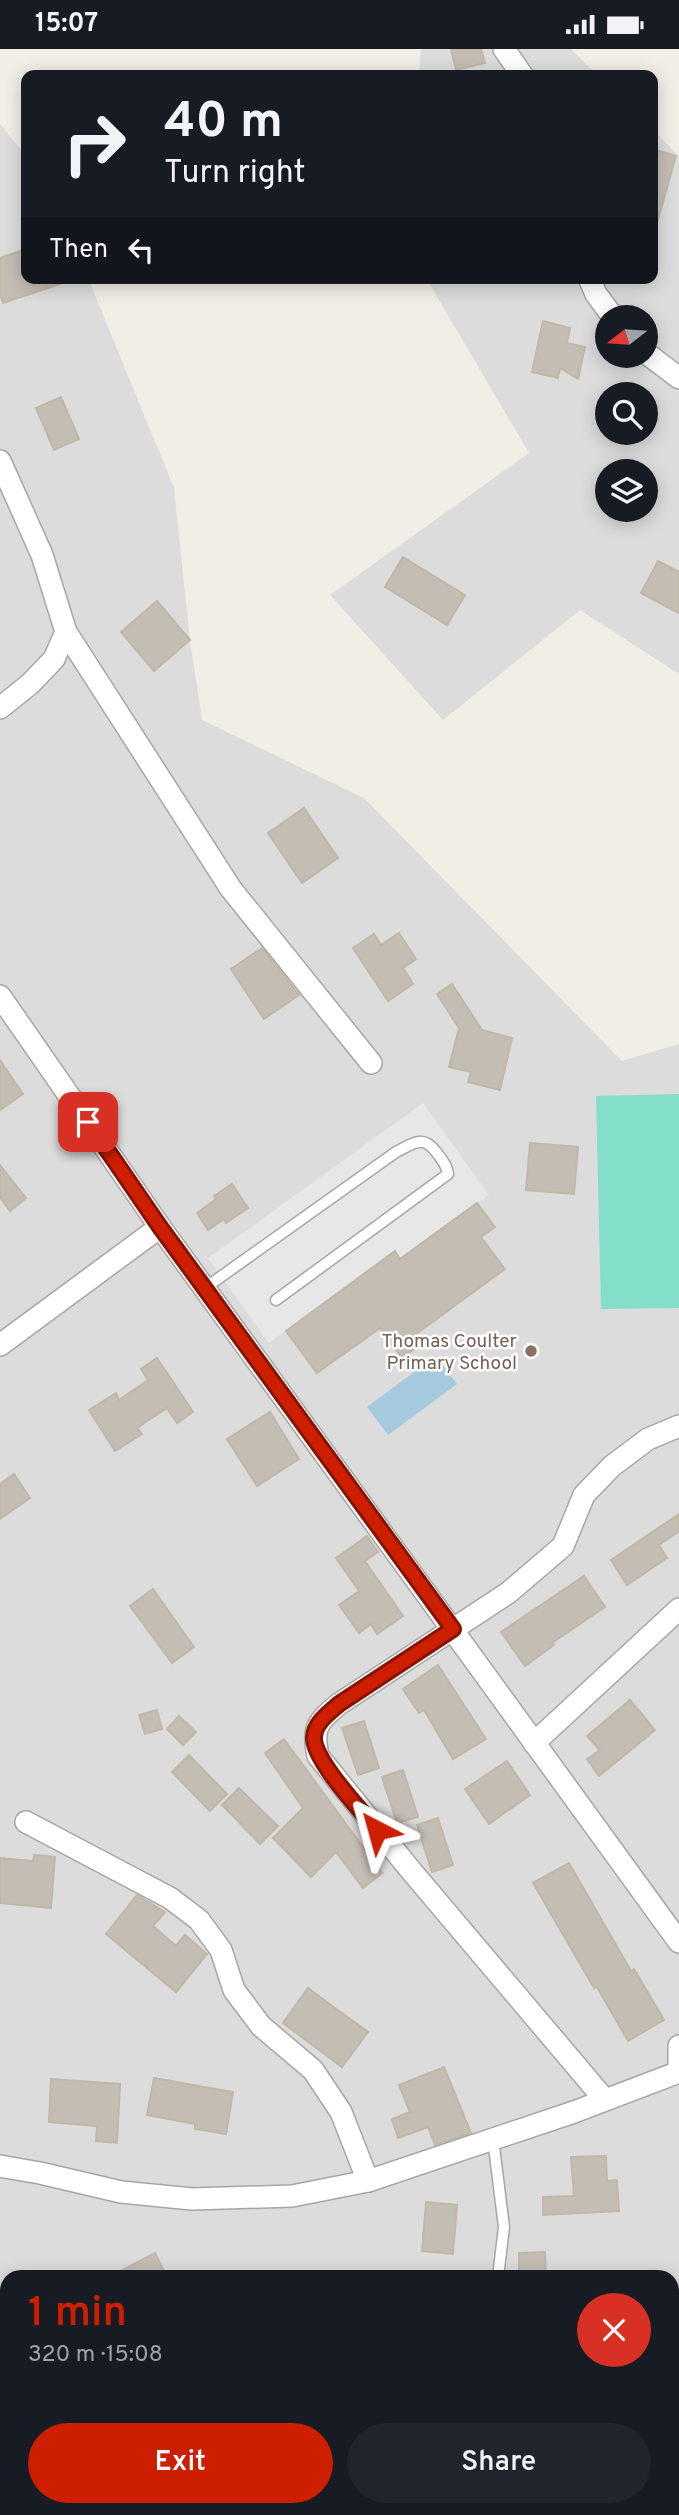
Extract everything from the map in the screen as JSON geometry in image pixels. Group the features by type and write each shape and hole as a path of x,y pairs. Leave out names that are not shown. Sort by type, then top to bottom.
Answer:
{"street":[{"path":"504,49 519,70"},
{"path":"592,284 604,305"},
{"path":"658,362 679,378"},
{"path":"0,461 42,555 66,632 231,889 371,1063"},
{"path":"0,708 30,684 54,659 66,632"},
{"path":"0,996 160,1227 679,1942"},
{"path":"0,1345 160,1227"},
{"path":"605,2100 318,1756 313,1735 322,1718 508,1593 563,1546 584,1495 612,1466 648,1439 679,1426"},
{"path":"534,1743 679,1609"},
{"path":"26,1822 170,1898 199,1920 221,1950 234,1990 261,2026 313,2070 341,2112 368,2181"},
{"path":"679,2046 679,2064"},
{"path":"0,2166 121,2192 192,2199 292,2196 368,2181 679,2072"}],"lane":[{"path":"205,1287 396,1152 415,1143 424,1141 430,1144 447,1167 448,1174 276,1300"},
{"path":"493,2139 504,2227 499,2270"}],"shaded area":[{"path":"421,49 571,49 592,70 419,70"},
{"path":"0,124 21,150 21,284 90,284 174,488 190,640 202,720 364,798 622,1061 679,1044 679,2270 0,2270"},
{"path":"658,135 679,156 679,674 580,610 443,720 330,595 529,453 430,284 658,284"},
{"path":"423,1103 489,1195 400,1259 394,1251 269,1343 208,1258"}],"green space":[{"path":"679,1094 679,1308 601,1309 596,1096"}],"water":[{"path":"436,1356 457,1384 388,1435 367,1407"}],"building":[{"path":"451,49 481,49 485,63 456,70"},
{"path":"658,151 676,156 658,219"},
{"path":"21,251 21,284 60,284 3,303 0,295 0,258"},
{"path":"543,321 570,328 567,343 585,347 578,379 560,368 558,378 532,372"},
{"path":"61,397 79,439 54,450 36,408"},
{"path":"403,557 465,595 447,625 385,587"},
{"path":"658,561 679,572 679,613 641,593"},
{"path":"157,601 190,640 154,671 121,632"},
{"path":"304,808 338,858 302,883 268,833"},
{"path":"399,933 416,959 403,968 413,984 388,1001 353,948 374,934 381,945"},
{"path":"262,948 299,995 264,1019 231,969"},
{"path":"452,984 482,1030 512,1038 500,1090 468,1082 471,1072 449,1067 459,1028 437,994"},
{"path":"0,1060 23,1094 0,1110"},
{"path":"530,1143 578,1147 574,1194 526,1190"},
{"path":"0,1165 26,1198 10,1211 0,1197"},
{"path":"232,1184 248,1208 226,1223 224,1219 208,1230 197,1213 216,1199 214,1196"},
{"path":"477,1203 495,1227 481,1237 505,1269 412,1337 418,1346 402,1358 380,1328 317,1373 286,1331 395,1251 400,1259"},
{"path":"157,1358 193,1412 177,1423 167,1408 137,1428 142,1434 115,1451 89,1410 116,1393 119,1400 148,1380 141,1369"},
{"path":"270,1412 299,1459 257,1486 227,1439"},
{"path":"14,1474 30,1498 0,1519 0,1484"},
{"path":"679,1514 679,1531 659,1545 667,1558 627,1585 611,1560"},
{"path":"367,1536 378,1552 365,1561 403,1616 377,1634 371,1624 359,1633 339,1605 359,1591 336,1558"},
{"path":"584,1576 605,1607 552,1643 554,1645 525,1666 501,1632"},
{"path":"153,1589 194,1647 172,1663 130,1606"},
{"path":"438,1665 486,1739 453,1759 424,1710 419,1713 403,1689"},
{"path":"630,1700 655,1730 599,1776 587,1759 600,1750 587,1736"},
{"path":"157,1710 162,1729 145,1734 139,1715"},
{"path":"179,1716 196,1732 183,1745 167,1729"},
{"path":"364,1721 379,1768 358,1775 342,1728"},
{"path":"284,1739 382,1873 363,1888 336,1852 311,1877 273,1838 303,1808 265,1753"},
{"path":"189,1755 227,1794 210,1811 172,1772"},
{"path":"507,1761 530,1795 489,1824 465,1789"},
{"path":"403,1770 418,1817 397,1823 382,1777"},
{"path":"239,1788 278,1826 260,1844 222,1805"},
{"path":"438,1818 453,1865 432,1872 417,1825"},
{"path":"34,1855 55,1857 51,1908 0,1903 0,1858 33,1861"},
{"path":"569,1863 631,1971 634,1969 664,2020 628,2041 533,1883"},
{"path":"137,1895 165,1912 153,1926 176,1946 185,1935 207,1954 176,1992 106,1934"},
{"path":"308,1988 368,2032 342,2067 283,2023"},
{"path":"444,2067 471,2133 435,2145 428,2127 398,2138 392,2119 410,2112 399,2085"},
{"path":"154,2078 233,2092 226,2134 195,2129 195,2124 147,2115"},
{"path":"51,2079 120,2084 117,2143 96,2141 97,2126 49,2122"},
{"path":"606,2156 607,2181 617,2180 619,2211 543,2215 543,2197 574,2196 571,2157"},
{"path":"426,2202 457,2205 453,2254 422,2251"},
{"path":"545,2252 546,2270 519,2270 519,2253"},
{"path":"155,2253 164,2270 122,2270"}],"place":[{"name":"Thomas Coulter Primary School","path":"531,1351"}],"route":[{"path":"88,1122 160,1227 453,1629 339,1704 322,1718 313,1735 318,1756 377,1830"}]}
